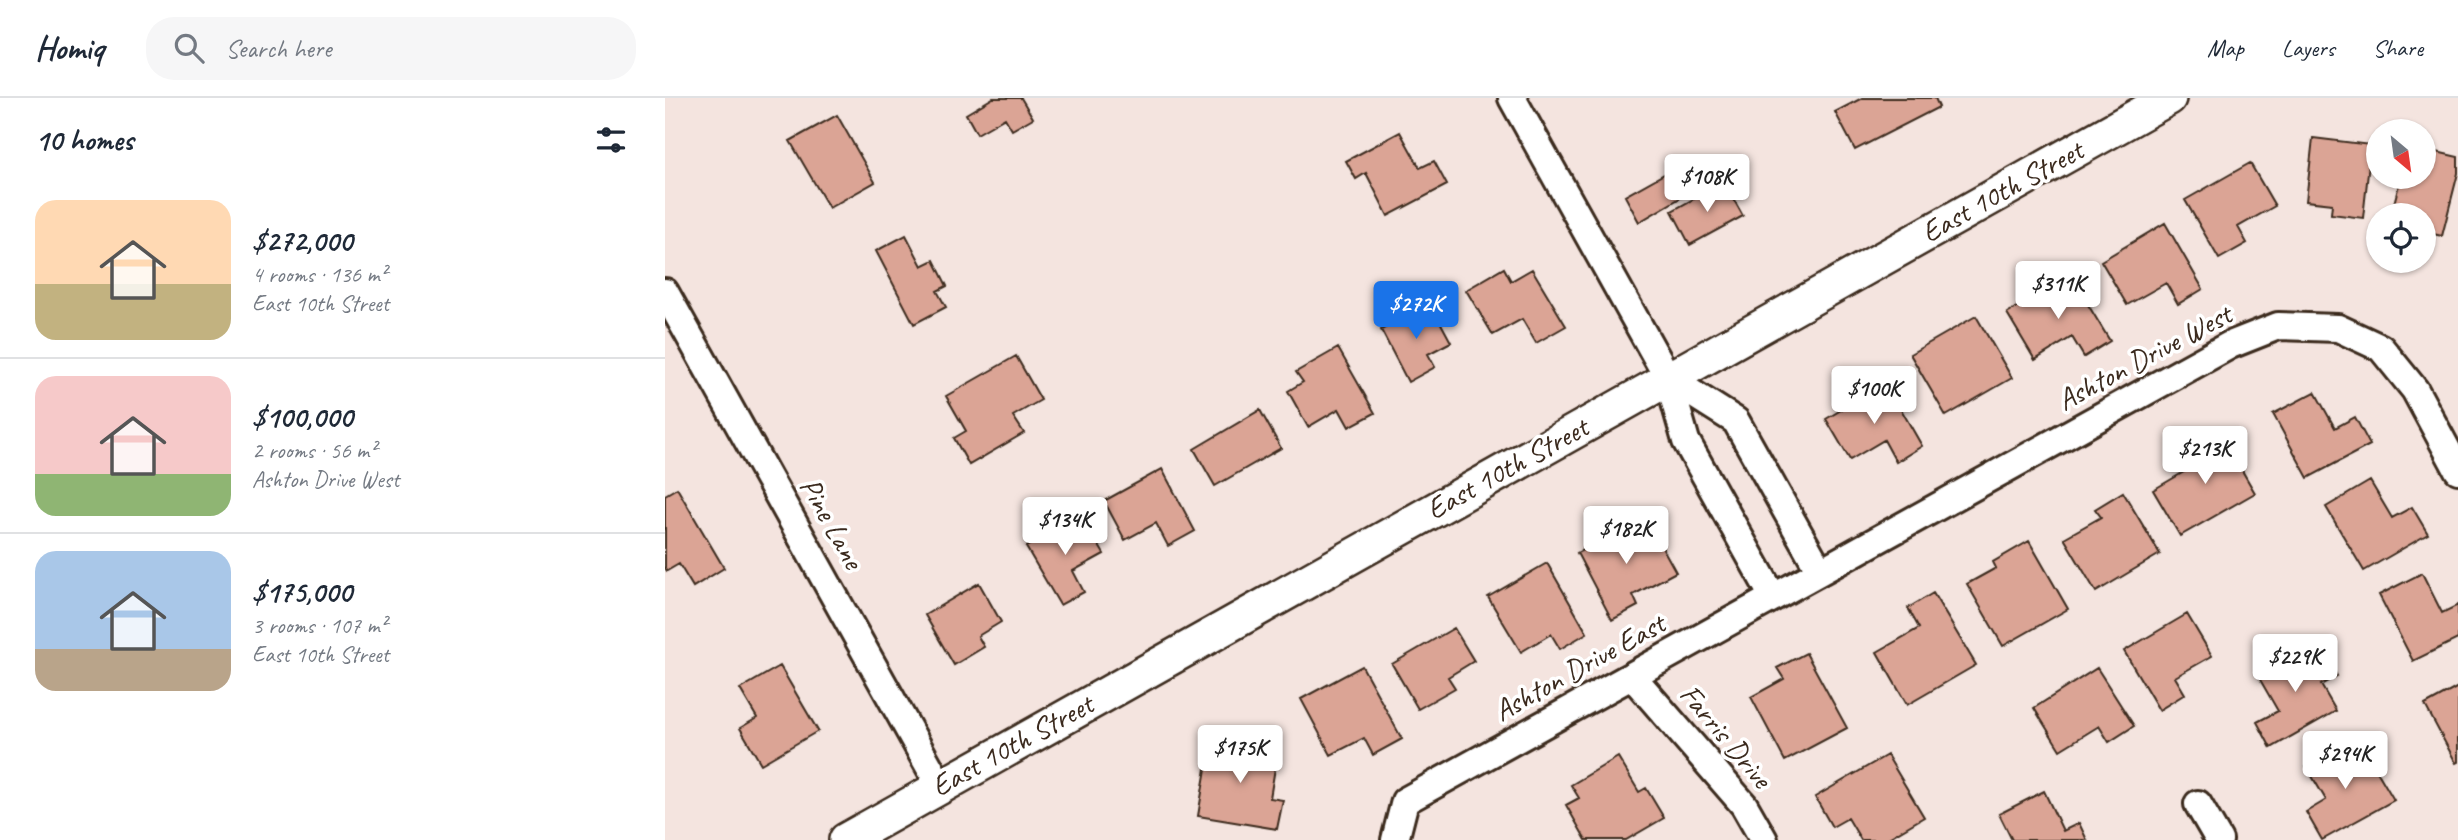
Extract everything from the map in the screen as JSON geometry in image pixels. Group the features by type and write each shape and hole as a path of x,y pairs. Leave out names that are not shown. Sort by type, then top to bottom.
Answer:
{"street":[{"path":"1513,98 1668,377 1686,441 1773,597"},
{"name":"East 10th Street","path":"846,840 2169,98"},
{"name":"Pine Lane","path":"665,292 940,786"},
{"name":"Ashton Drive West","path":"1820,570 2230,345 2278,326 2338,328 2381,348 2415,390 2458,470"},
{"path":"1668,377 1735,421 1820,570"},
{"name":"Ashton Drive East","path":"1395,840 1405,801 1633,677 1820,570"},
{"name":"Farris Drive","path":"1633,677 1744,805 1764,840"},
{"path":"2198,804 2218,840"}],"building":[{"path":"993,98 1021,98 1033,118 1012,130 1005,118 977,134 966,114"},
{"path":"1862,98 1935,98 1939,107 1855,150 1835,112"},
{"path":"837,115 875,182 829,208 790,141"},
{"path":"1400,132 1420,168 1434,161 1447,185 1388,216 1366,173 1356,179 1346,161"},
{"path":"2313,138 2366,144 2363,218 2331,214 2332,204 2306,201"},
{"path":"2436,152 2458,157 2458,173 2442,236 2436,235 2436,203 2394,203 2398,189 2436,189"},
{"path":"2250,163 2275,206 2238,227 2247,243 2219,259 2185,200"},
{"path":"1673,169 1687,194 1639,222 1625,196"},
{"path":"1724,182 1743,216 1690,245 1672,211"},
{"path":"2165,223 2203,289 2178,304 2166,283 2127,305 2101,261"},
{"path":"906,235 922,266 934,260 947,286 937,291 946,307 914,324 876,251"},
{"path":"1504,268 1511,281 1532,269 1566,326 1536,343 1522,319 1493,335 1466,290"},
{"path":"2070,275 2110,341 2084,357 2072,337 2035,360 2007,313"},
{"path":"1430,303 1451,342 1428,354 1435,367 1408,382 1381,330"},
{"path":"1976,316 2012,378 1946,416 1910,354"},
{"path":"1338,348 1375,413 1349,427 1339,409 1308,427 1288,391 1303,382 1296,372"},
{"path":"1016,356 1041,400 1013,416 1024,433 969,465 954,438 966,431 946,396"},
{"path":"1886,383 1922,446 1896,462 1884,440 1850,460 1826,419"},
{"path":"2315,392 2335,428 2355,417 2370,445 2308,478 2273,414"},
{"path":"1260,410 1281,448 1215,486 1194,449"},
{"path":"2218,429 2255,493 2180,536 2153,490 2201,462 2190,444"},
{"path":"1162,469 1195,531 1168,546 1156,523 1125,540 1104,501"},
{"path":"2370,481 2392,518 2412,507 2428,534 2364,571 2326,507"},
{"path":"677,488 724,568 693,587 679,564 667,571 665,568 665,495"},
{"path":"2123,492 2160,554 2096,592 2064,538 2101,517 2095,509"},
{"path":"1081,515 1104,554 1073,571 1084,592 1060,605 1026,547"},
{"path":"1645,516 1676,572 1633,595 1638,606 1612,620 1577,553"},
{"path":"2029,541 2068,609 2003,646 1967,584 1996,568 1993,562"},
{"path":"1547,563 1587,633 1560,649 1551,634 1521,652 1488,597"},
{"path":"2422,573 2442,613 2458,605 2458,639 2413,661 2379,595"},
{"path":"979,583 1001,622 978,636 984,647 954,665 925,615"},
{"path":"1933,593 1976,665 1907,705 1877,652 1919,628 1908,608"},
{"path":"2187,614 2212,656 2175,677 2185,694 2159,710 2124,651"},
{"path":"1454,628 1474,661 1448,677 1455,688 1418,709 1392,664"},
{"path":"2298,647 2306,662 2323,652 2337,676 2321,685 2336,711 2271,748 2257,722 2278,711 2255,671"},
{"path":"1806,653 1847,728 1785,761 1751,697 1784,679 1777,668"},
{"path":"780,666 818,731 761,764 740,728 757,718 740,689"},
{"path":"1362,666 1402,739 1373,755 1364,738 1331,755 1301,699"},
{"path":"2097,668 2134,726 2109,742 2099,726 2060,750 2034,708"},
{"path":"2458,687 2458,762 2456,763 2425,705"},
{"path":"1211,739 1278,750 1270,798 1283,800 1277,829 1198,816"},
{"path":"2348,741 2362,767 2371,761 2394,800 2322,840 2306,812 2326,800 2306,766"},
{"path":"1887,755 1924,817 1885,840 1861,840 1848,818 1832,827 1815,797"},
{"path":"1618,757 1639,792 1646,788 1664,818 1626,840 1586,840 1566,805 1579,798 1571,785"},
{"path":"2044,791 2063,831 2079,823 2087,840 2012,840 1999,814"}]}
